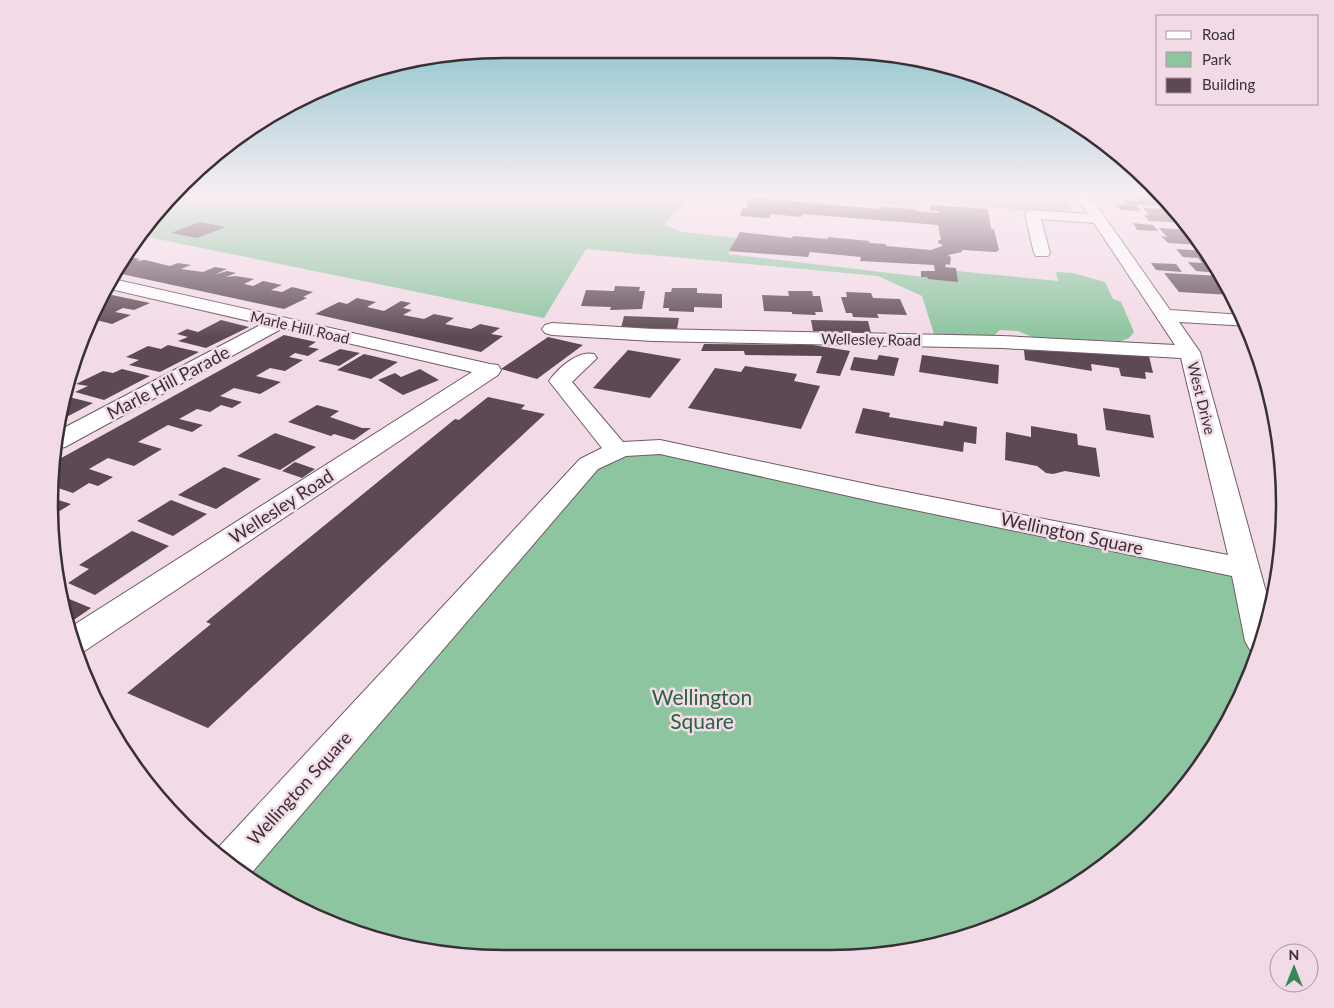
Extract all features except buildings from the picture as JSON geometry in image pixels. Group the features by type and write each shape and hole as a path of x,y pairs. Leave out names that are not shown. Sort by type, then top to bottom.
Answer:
{"street":[{"path":"1039,243 1042,253"},
{"name":"West Drive","path":"1115,243 1190,352 1246,569"},
{"name":"Marle Hill Road","path":"115,286 490,370"},
{"path":"1164,315 1237,320"},
{"name":"Marle Hill Parade","path":"62,439 280,322"},
{"name":"Wellesley Road","path":"552,327 636,334 1002,342 1190,352"},
{"path":"587,358 560,381 617,450"},
{"name":"Wellesley Road","path":"78,639 490,370"},
{"name":"Wellington Square","path":"235,860 589,464 617,450 636,447 660,447 876,494 1246,569"},
{"path":"1246,569 1259,627"}],"green space":[{"path":"177,243 733,243 728,254 924,277 946,270 1058,281 1056,272 1073,273 1105,282 1113,299 1121,302 1134,332 1129,338 1121,341 1035,338 1018,331 1000,330 992,337 934,334 922,296 878,276 586,249 544,318"},
{"name":"Wellington Square","path":"636,447 1246,569 1259,627 1243,675 1217,727 1184,776 1146,820 1102,858 1053,891 1001,917 974,927 917,942 859,950 475,950 446,947 388,935 333,917 281,891 235,860 589,464"}]}
